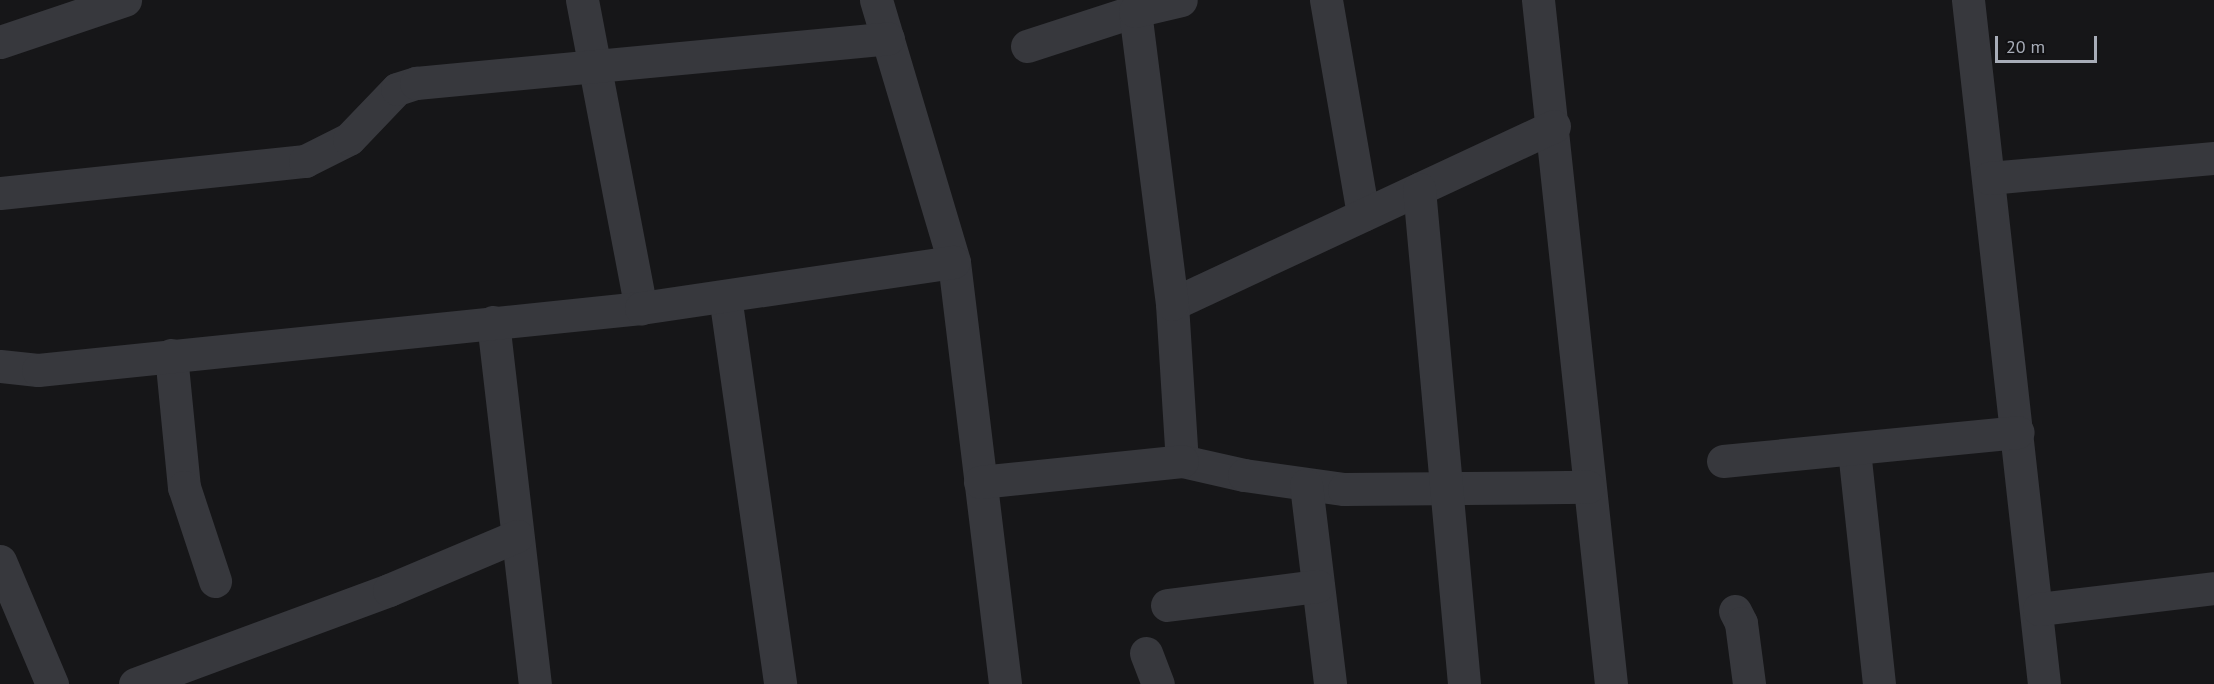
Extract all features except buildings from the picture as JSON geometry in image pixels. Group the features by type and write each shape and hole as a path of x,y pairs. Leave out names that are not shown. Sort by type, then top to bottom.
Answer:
{"street":[{"path":"0,42 124,0"},
{"path":"582,0 641,308"},
{"path":"876,0 954,262 1005,684"},
{"path":"1027,46 1135,11 1181,0"},
{"path":"1326,0 1363,215"},
{"path":"1538,0 1554,126 1588,488 1611,684"},
{"path":"1968,0 2039,609 2044,684"},
{"path":"1135,11 1172,304 1182,461"},
{"path":"0,194 305,162 349,139 397,89 416,83 595,69 888,38"},
{"path":"1172,304 1554,126"},
{"path":"1989,178 2214,158"},
{"path":"1419,189 1464,684"},
{"path":"0,366 38,370 641,308 954,262"},
{"path":"725,296 780,684"},
{"path":"493,322 535,684"},
{"path":"171,355 184,487 215,581"},
{"path":"1723,461 1854,450 2018,432"},
{"path":"1854,450 1879,684"},
{"path":"980,482 1182,461 1306,485 1588,488"},
{"path":"1306,485 1330,684"},
{"path":"135,684 389,590 517,536"},
{"path":"1,567 52,684"},
{"path":"1167,605 1318,586"},
{"path":"2039,609 2214,588"},
{"path":"1735,611 1741,623 1749,684"},
{"path":"1146,653 1158,684"}]}
